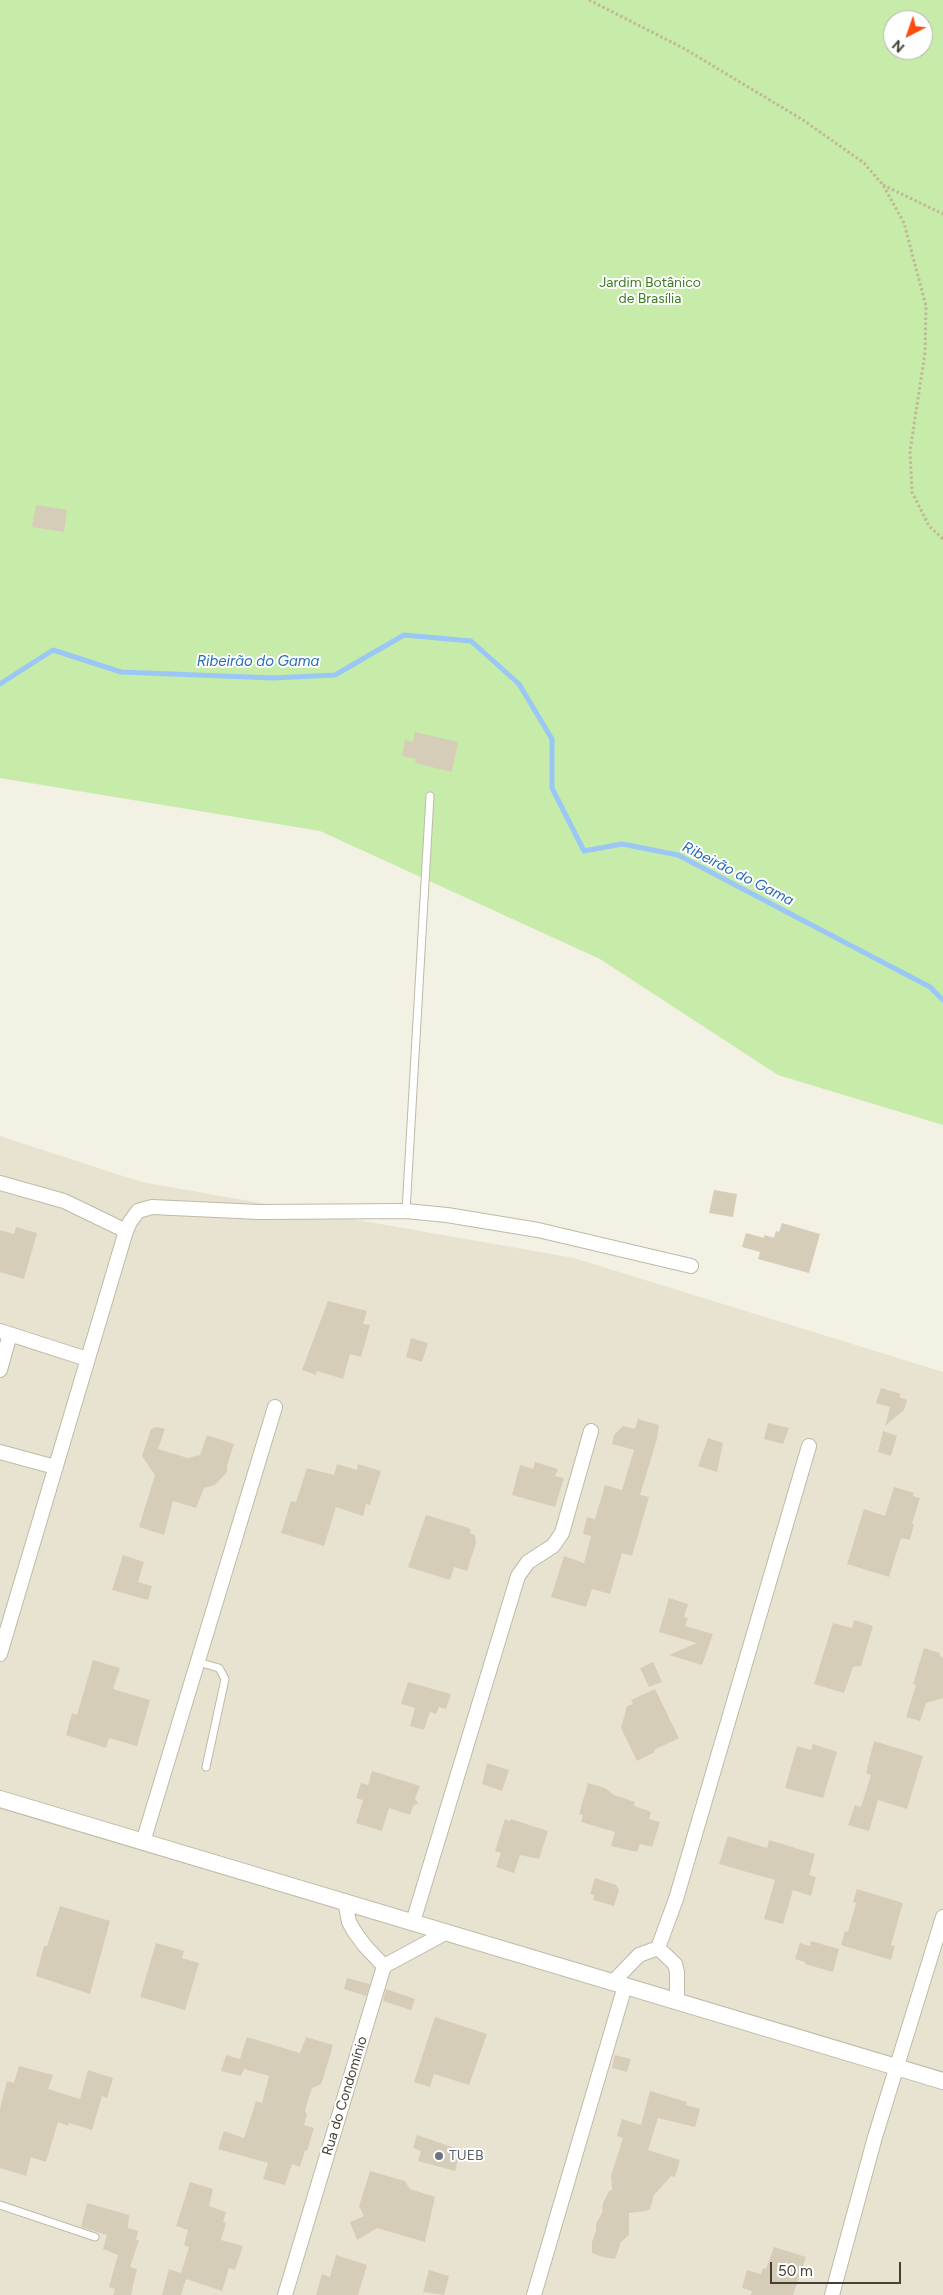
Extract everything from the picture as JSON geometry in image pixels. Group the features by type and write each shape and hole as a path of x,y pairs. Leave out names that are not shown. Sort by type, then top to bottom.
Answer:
{"street":[{"path":"0,1183 64,1201 126,1231"},
{"path":"0,1654 126,1231 138,1211 152,1207 259,1212 406,1211 447,1215 538,1230 691,1266"},
{"path":"0,1370 5,1333 87,1359"},
{"path":"143,1842 275,1407"},
{"path":"413,1922 518,1576 528,1562 553,1546 562,1534 591,1430"},
{"path":"534,2295 618,1984 639,1955 658,1948 676,1899 809,1446"},
{"path":"0,1452 55,1467"},
{"path":"0,1799 943,2081"},
{"path":"345,1901 349,1922 354,1931 384,1966 447,1932"},
{"path":"832,2295 875,2137 943,1916"},
{"path":"658,1948 675,1964 677,1972 677,2001"},
{"name":"Rua do Condomínio","path":"285,2295 384,1966"}],"lane":[{"path":"406,1211 430,796"},
{"path":"198,1662 219,1668 225,1679 206,1767"},
{"path":"0,2205 95,2237"}],"path":[{"path":"589,0 685,49 803,120 864,163 883,185 904,223 926,306 925,353 910,451 912,492 929,526 943,539"},
{"path":"883,185 943,214"}],"shaded area":[{"path":"0,1136 141,1182 574,1258 943,1372 943,2295 0,2295"}],"green space":[{"name":"Jardim Botânico de Brasília","path":"0,0 943,0 943,1125 778,1075 600,959 320,831 0,778"}],"building":[{"path":"36,505 67,510 64,532 32,527"},
{"path":"415,732 458,742 452,772 415,763 416,759 402,756 405,740 413,742"},
{"path":"714,1190 737,1194 733,1217 709,1213"},
{"path":"782,1223 820,1234 809,1273 758,1259 760,1252 742,1247 746,1233 764,1238 764,1235 774,1238 776,1231 779,1232"},
{"path":"16,1227 37,1233 24,1279 0,1272 0,1230 14,1234"},
{"path":"328,1301 367,1311 363,1324 370,1325 361,1357 350,1354 343,1379 317,1371 316,1375 302,1370"},
{"path":"411,1338 428,1343 422,1362 406,1357"},
{"path":"881,1388 901,1394 899,1397 907,1400 904,1410 885,1426 890,1407 876,1403"},
{"path":"638,1419 659,1425 657,1439 640,1495 649,1497 632,1556 622,1553 610,1594 592,1589 586,1607 551,1597 564,1556 584,1563 591,1536 583,1534 587,1517 595,1519 605,1485 622,1490 634,1450 612,1444 614,1435 623,1426 635,1429"},
{"path":"768,1423 789,1428 783,1444 764,1439"},
{"path":"156,1427 165,1429 158,1449 188,1458 200,1455 207,1435 234,1444 227,1472 215,1485 204,1488 196,1508 173,1501 164,1535 139,1527 155,1475 142,1456 151,1429"},
{"path":"883,1431 897,1436 891,1456 878,1452"},
{"path":"708,1438 723,1443 717,1472 698,1466"},
{"path":"535,1462 558,1469 555,1476 564,1478 555,1507 512,1495 520,1465 533,1469"},
{"path":"337,1464 357,1470 358,1464 381,1471 370,1505 366,1504 363,1516 336,1507 324,1546 281,1533 291,1501 296,1502 307,1468 334,1475"},
{"path":"894,1487 914,1493 913,1496 920,1498 912,1524 914,1524 910,1540 901,1538 889,1577 847,1564 864,1509 885,1516"},
{"path":"426,1515 469,1528 471,1530 470,1533 475,1535 476,1543 467,1571 454,1567 450,1580 408,1567"},
{"path":"123,1555 144,1562 138,1582 152,1586 148,1600 112,1590"},
{"path":"669,1598 688,1604 684,1617 688,1618 685,1626 713,1634 702,1665 669,1655 697,1643 659,1632"},
{"path":"854,1620 873,1626 861,1666 853,1667 844,1693 814,1684 833,1623 852,1628"},
{"path":"924,1648 940,1653 940,1656 943,1658 943,1698 926,1703 920,1721 906,1717 916,1685 913,1684"},
{"path":"93,1660 120,1668 113,1689 150,1700 137,1746 109,1738 106,1748 66,1735 72,1713 77,1715"},
{"path":"653,1662 662,1682 649,1687 640,1668"},
{"path":"408,1682 451,1694 446,1709 439,1707 436,1714 430,1712 424,1730 410,1726 415,1708 401,1704"},
{"path":"655,1689 679,1738 637,1761 621,1728 627,1706 633,1704 631,1700"},
{"path":"874,1741 923,1756 907,1809 878,1800 869,1831 848,1825 855,1805 861,1807 871,1775 866,1773"},
{"path":"813,1744 837,1752 823,1798 785,1788 797,1746 811,1750"},
{"path":"487,1763 509,1770 502,1791 482,1784"},
{"path":"372,1771 420,1786 415,1799 418,1803 413,1806 410,1815 389,1808 382,1831 356,1823 363,1800 356,1798 361,1783 368,1785"},
{"path":"588,1783 605,1788 614,1795 635,1802 634,1806 651,1813 649,1819 660,1822 652,1847 640,1844 637,1852 611,1846 615,1832 581,1822 583,1815 579,1814"},
{"path":"505,1819 510,1821 511,1819 548,1831 539,1859 520,1855 514,1873 496,1867 501,1853 495,1851"},
{"path":"728,1836 767,1848 769,1840 815,1854 809,1875 816,1877 811,1896 793,1890 783,1924 764,1919 775,1880 719,1864"},
{"path":"595,1878 616,1885 619,1890 614,1906 593,1900 594,1895 590,1894"},
{"path":"857,1889 903,1903 891,1945 895,1946 891,1960 841,1945 845,1931 848,1932 856,1903 853,1902"},
{"path":"60,1906 110,1921 90,1994 36,1976 44,1946 47,1946"},
{"path":"811,1941 839,1949 833,1972 795,1959 800,1943 810,1946"},
{"path":"156,1943 184,1951 182,1958 199,1963 185,2010 140,1997"},
{"path":"347,1978 370,1984 366,1996 344,1989"},
{"path":"386,1989 415,1999 411,2010 383,2001"},
{"path":"435,2017 487,2034 469,2085 434,2074 430,2087 414,2082"},
{"path":"247,2037 300,2053 306,2037 333,2045 321,2084 312,2088 305,2110 307,2115 304,2125 314,2128 307,2151 305,2150 300,2167 292,2164 285,2185 263,2179 268,2163 218,2149 224,2131 244,2138 256,2101 262,2103 269,2076 244,2069 241,2076 221,2071 226,2055 240,2059"},
{"path":"615,2055 631,2059 627,2072 612,2068"},
{"path":"19,2066 53,2075 48,2089 80,2099 88,2070 113,2078 107,2098 102,2096 92,2130 69,2123 68,2126 58,2122 46,2162 31,2157 26,2176 0,2168 0,2109 7,2081 14,2083"},
{"path":"650,2091 687,2102 686,2105 700,2109 695,2127 658,2118 648,2150 680,2160 675,2177 671,2176 654,2195 650,2209 629,2213 629,2235 621,2242 615,2259 603,2257 592,2253 592,2242 596,2231 596,2224 602,2213 603,2203 609,2191 612,2190 611,2176 623,2138 617,2136 622,2119 641,2125"},
{"name":"TUEB","path":"417,2135 461,2150 455,2171 418,2161 421,2151 413,2148"},
{"path":"370,2171 405,2181 410,2189 435,2197 425,2242 377,2228 357,2240 350,2222 364,2216 359,2206"},
{"path":"190,2182 213,2189 209,2206 226,2212 223,2222 226,2223 221,2240 243,2246 235,2270 229,2268 222,2291 186,2279 181,2295 162,2295 169,2269 181,2273 189,2247 184,2245 188,2230 176,2226"},
{"path":"87,2203 129,2215 128,2228 138,2231 136,2240 139,2240 130,2267 137,2269 131,2295 113,2295 115,2289 109,2287 118,2255 103,2249 107,2235 81,2227"},
{"path":"774,2247 806,2257 793,2295 751,2295 752,2291 742,2288 747,2270 761,2274 763,2268 766,2269"},
{"path":"336,2255 367,2265 358,2295 316,2295 322,2274 330,2277"},
{"path":"429,2270 449,2276 444,2295 423,2292"}],"waterway":[{"name":"Ribeirão do Gama","path":"0,684 53,650 121,672 273,678 335,675 404,635 471,641 519,684 552,739 552,788 584,851 622,844 678,855 930,987 943,1000"}],"place":[{"name":"TUEB","path":"439,2156"}]}
